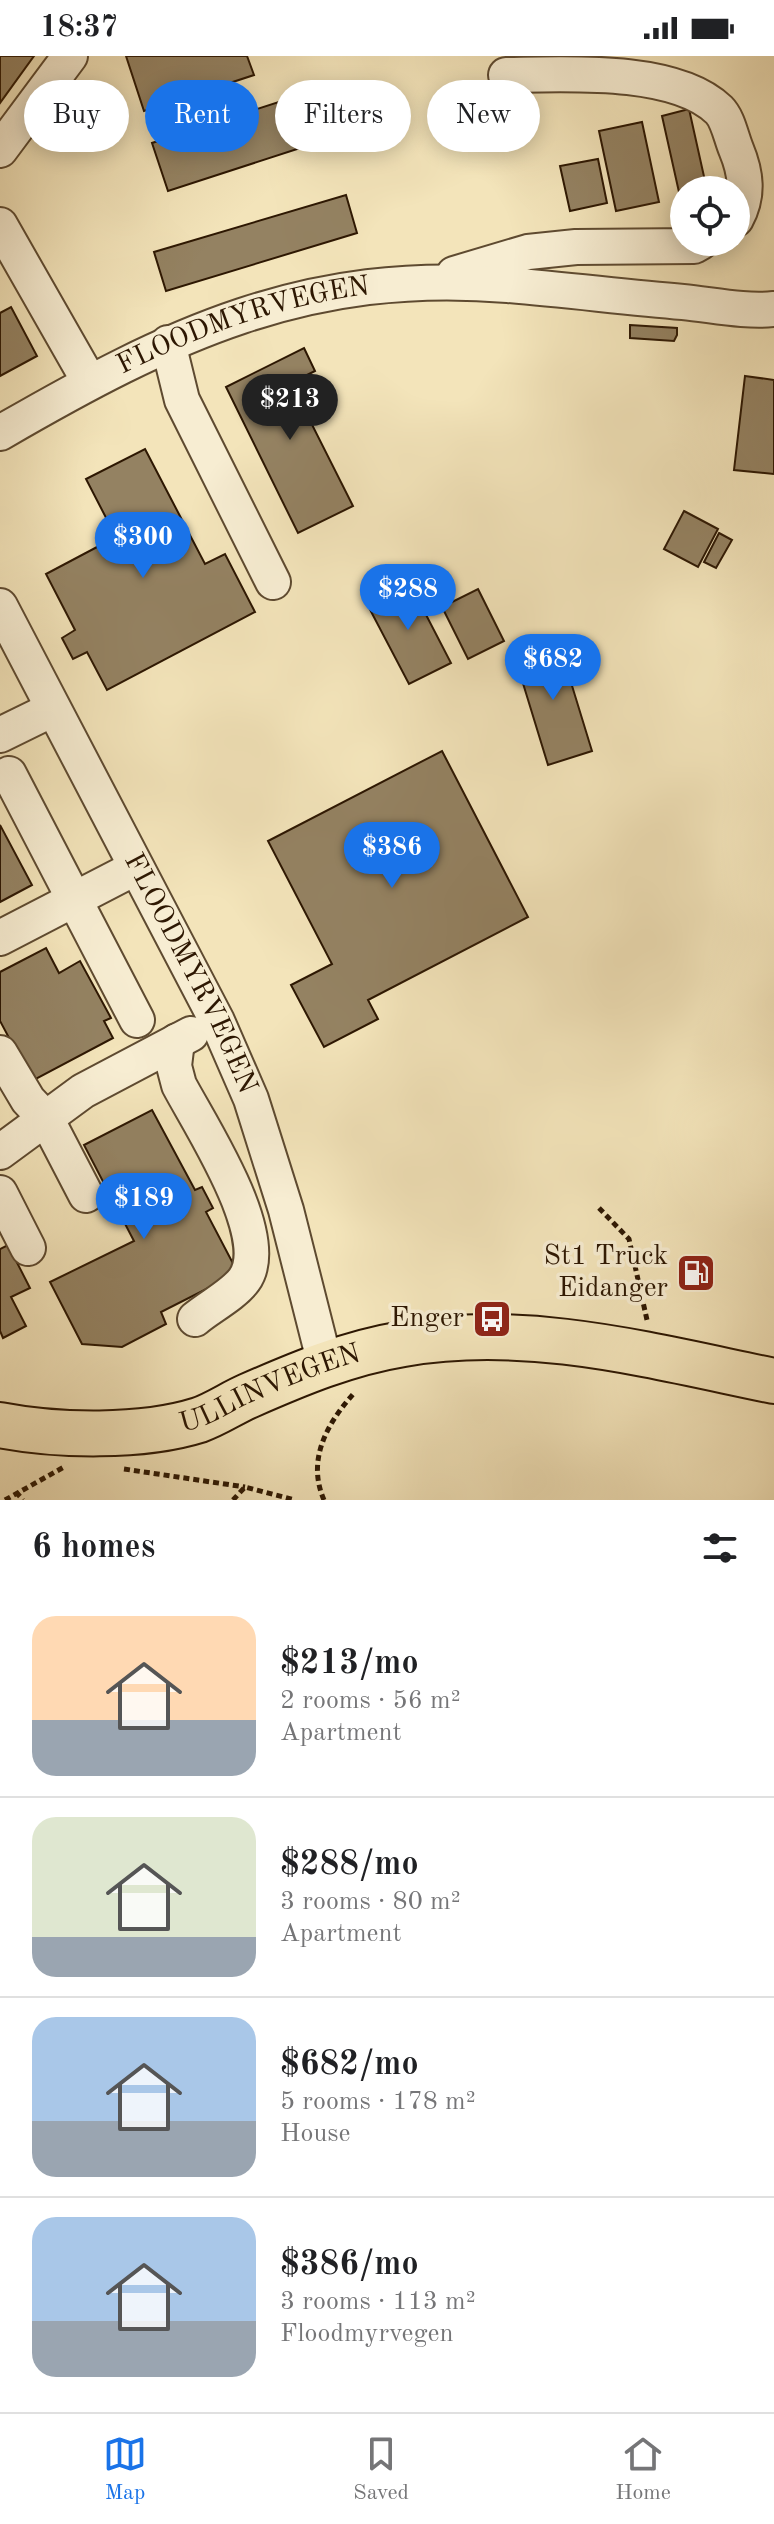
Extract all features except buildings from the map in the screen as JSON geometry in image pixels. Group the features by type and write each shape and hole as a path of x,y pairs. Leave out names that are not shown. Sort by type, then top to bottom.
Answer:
{"main road":[{"name":"ULLINVEGEN","path":"0,1425 25,1430 107,1432 199,1420 325,1364 380,1348 449,1337 515,1336 645,1356 774,1381"}],"street":[{"path":"0,150 70,56"},
{"path":"506,75 602,73 701,95 722,113 745,176"},
{"path":"0,225 89,381"},
{"path":"423,283 528,252 576,247 670,246"},
{"name":"FLOODMYRVEGEN","path":"0,433 89,381 168,343 300,297 358,286 423,283 504,285 770,315"},
{"path":"168,343 182,400 273,582"},
{"name":"FLOODMYRVEGEN","path":"0,606 217,1021 270,1152 325,1364"},
{"path":"0,735 53,709"},
{"path":"9,774 137,1020"},
{"path":"0,938 135,868"},
{"path":"0,1152 83,1091 217,1021"},
{"path":"177,1041 174,1066 179,1085 243,1207 250,1240 251,1263 244,1280 195,1319"},
{"path":"0,1053 28,1100 47,1120 86,1195"},
{"path":"0,1193 28,1248"}],"path":[{"path":"599,1208 629,1239 634,1252 648,1322 645,1356"},
{"path":"324,1500 318,1474 325,1431 364,1383"},
{"path":"5,1500 72,1463"},
{"path":"233,1500 245,1487 295,1500"},
{"path":"16,1492 23,1500"}],"place":[{"name":"St1 Truck Eidanger","path":"696,1273"},
{"name":"Enger","path":"492,1319"}]}
